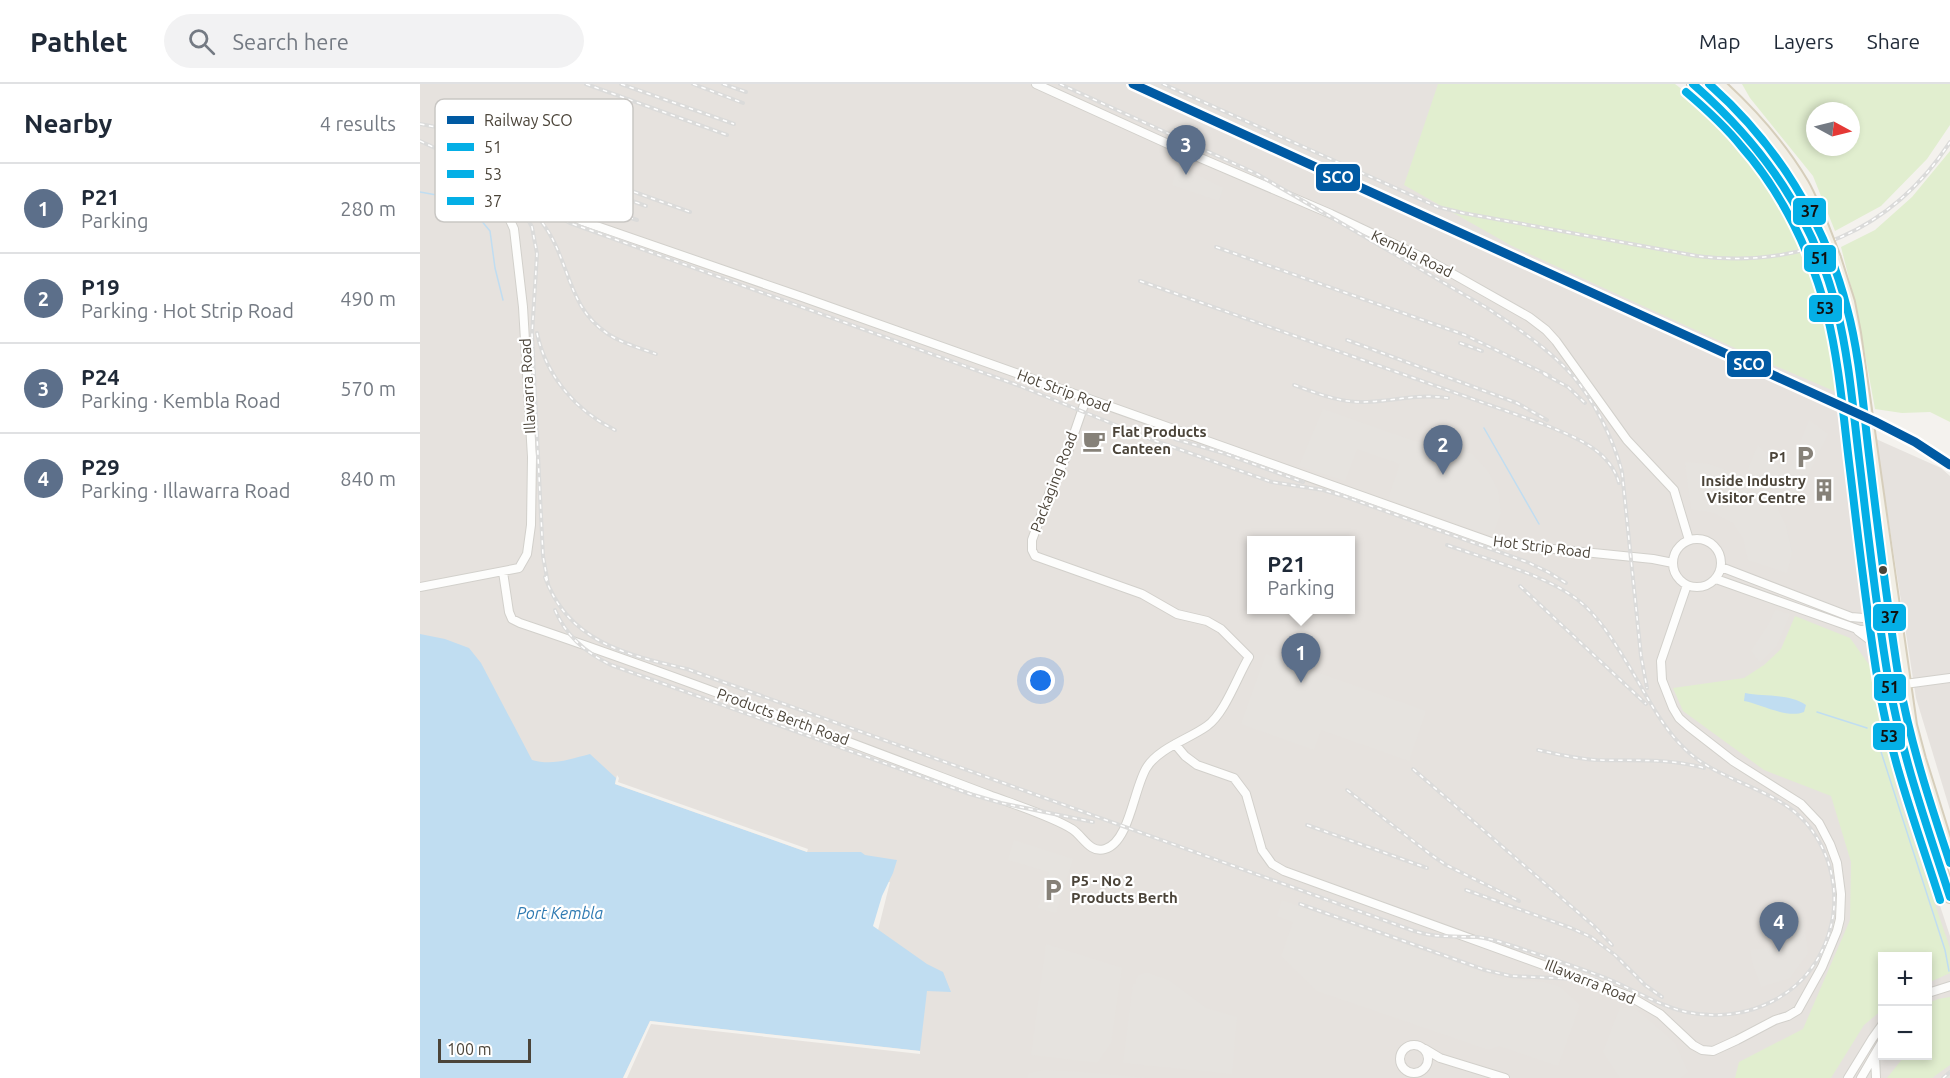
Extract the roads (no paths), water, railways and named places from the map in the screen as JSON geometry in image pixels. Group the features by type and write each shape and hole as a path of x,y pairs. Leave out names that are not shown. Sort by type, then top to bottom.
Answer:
{"main road":[{"path":"1693,84 1735,121 1770,162 1807,229 1822,263 1839,318 1857,435 1879,616 1900,737 1950,897"},
{"path":"1719,84 1750,114"},
{"path":"1731,84 1750,114 1785,157 1804,185 1835,258 1849,302 1911,725 1950,855"}],"street":[{"name":"Kembla Road","path":"1036,84 1331,214 1430,261 1538,323 1556,341 1626,440 1674,490 1689,540"},
{"name":"Illawarra Road","path":"503,572 519,568 527,554 531,525 532,457 524,308 514,229 511,222"},
{"name":"Hot Strip Road","path":"585,222 1494,543 1653,559 1673,564"},
{"name":"Packaging Road","path":"1086,399 1066,457 1050,491 1032,540 1032,550 1035,556 1142,594 1177,614 1215,624 1249,657 1220,712 1208,726 1176,744"},
{"path":"1699,539 1712,544 1719,553 1721,567 1716,579 1704,586 1695,587 1687,585 1677,577 1673,564 1677,550 1682,544 1689,540 1699,539"},
{"path":"1721,567 1855,618 1879,616 1895,620"},
{"path":"420,587 503,572"},
{"name":"Products Berth Road","path":"503,572 509,612 512,619 520,623 574,640 1018,806 1074,830 1091,848 1105,849 1118,841 1146,768 1152,760 1176,744"},
{"path":"1716,579 1852,628 1868,637 1876,646 1890,686 1950,678"},
{"name":"Illawarra Road","path":"1176,744 1185,756 1197,765 1234,778 1246,794 1262,850 1272,864 1284,871 1629,996 1660,1014 1692,1045 1702,1050 1713,1051 1798,1010 1834,940 1840,919 1841,894 1837,863 1819,823 1801,804 1733,761 1688,726 1673,708 1662,680 1661,662 1687,585"},
{"path":"1787,604 1790,593"},
{"path":"1852,628 1881,629 1895,620"},
{"path":"1932,991 1950,988"},
{"path":"1848,1078 1878,1031"},
{"path":"1450,1061 1435,1063 1416,1073 1406,1071 1401,1064 1400,1057 1404,1049 1418,1045 1440,1058 1450,1061 1505,1078"},
{"path":"1421,1071 1428,1060 1423,1048"},
{"path":"1861,1078 1878,1049"},
{"path":"1855,1078 1864,1052"},
{"path":"1875,1054 1876,1078"}],"water":[{"name":"Port Kembla","path":"420,634 445,639 469,648 481,663 532,760 554,762 590,754 616,778 615,784 807,852 861,852 865,855 897,860 873,926 927,964 943,972 951,992 927,991 920,1051 650,1021 623,1078 420,1078"},
{"path":"1745,693 1784,697 1806,705 1804,712 1790,714 1744,701"}],"waterway":[{"path":"420,192 435,195"},
{"path":"482,222 490,231 495,268 503,300"},
{"path":"1484,428 1539,524"},
{"path":"1817,712 1867,728"},
{"path":"1874,730 1945,950 1949,971"}],"railway":[{"path":"586,84 627,99"},
{"path":"621,84 734,124"},
{"path":"693,84 743,103"},
{"path":"723,84 746,92"},
{"path":"1060,84 1257,174 1509,322 1553,356 1571,374 1595,407 1608,433 1622,472 1641,656 1647,688"},
{"path":"1163,84 1438,207 1697,256 1735,258 1772,256 1807,249 1840,237 1872,221 1900,199 1927,173 1950,142"},
{"path":"633,101 727,135"},
{"path":"420,124 435,127"},
{"path":"420,141 435,148"},
{"path":"633,192 690,212"},
{"path":"633,201 646,206"},
{"path":"633,219 637,220"},
{"path":"529,222 537,254 532,334 543,556 548,584"},
{"path":"541,222 559,253 580,303 596,325 626,343 656,354"},
{"path":"568,222 1020,386 1150,439 1272,482 1323,490 1343,496"},
{"path":"1216,247 1465,335 1550,376"},
{"path":"1140,281 1543,424 1577,439 1599,453 1614,471 1619,483"},
{"path":"537,333 541,349 555,378 588,413 615,430"},
{"path":"1347,340 1517,403 1547,420"},
{"path":"1460,343 1482,351"},
{"path":"1544,374 1568,387 1585,403"},
{"path":"1294,385 1352,402 1415,397 1448,398"},
{"path":"1175,439 1223,453 1303,482"},
{"path":"1335,493 1527,562 1566,583"},
{"path":"545,577 555,599 568,617 584,631 622,651 687,669 1414,931 1437,936 1482,938 1500,942 1601,976 1686,1012 1709,1015 1732,1014 1774,1001 1792,989 1820,955 1833,919 1832,876 1823,848 1807,824 1780,802 1715,770 1686,750 1661,720 1605,629 1578,600 1533,575 1447,545"},
{"path":"1520,586 1646,704"},
{"path":"555,610 565,628 578,643 611,665 970,794 1001,803 1093,822"},
{"path":"1538,750 1590,759 1664,761 1704,768"},
{"path":"1413,769 1595,927 1612,945"},
{"path":"1347,790 1446,865 1519,901"},
{"path":"1307,825 1427,868"},
{"path":"1466,890 1591,937 1615,955 1645,985 1662,997"},
{"path":"1300,904 1485,970 1511,976 1597,980"},
{"path":"1943,1078 1950,1072"}],"rail line":[{"name":"SCO","path":"1133,84 1874,421 1915,442 1950,465"}],"place":[{"name":"P24","path":"1186,175"},
{"name":"Flat Products Canteen","path":"1094,441"},
{"name":"P1","path":"1805,457"},
{"name":"P19","path":"1443,475"},
{"name":"Inside Industry Visitor Centre","path":"1824,490"},
{"name":"P21","path":"1301,683"},
{"name":"P5 - No 2 Products Berth","path":"1053,890"},
{"name":"P29","path":"1779,952"}]}
